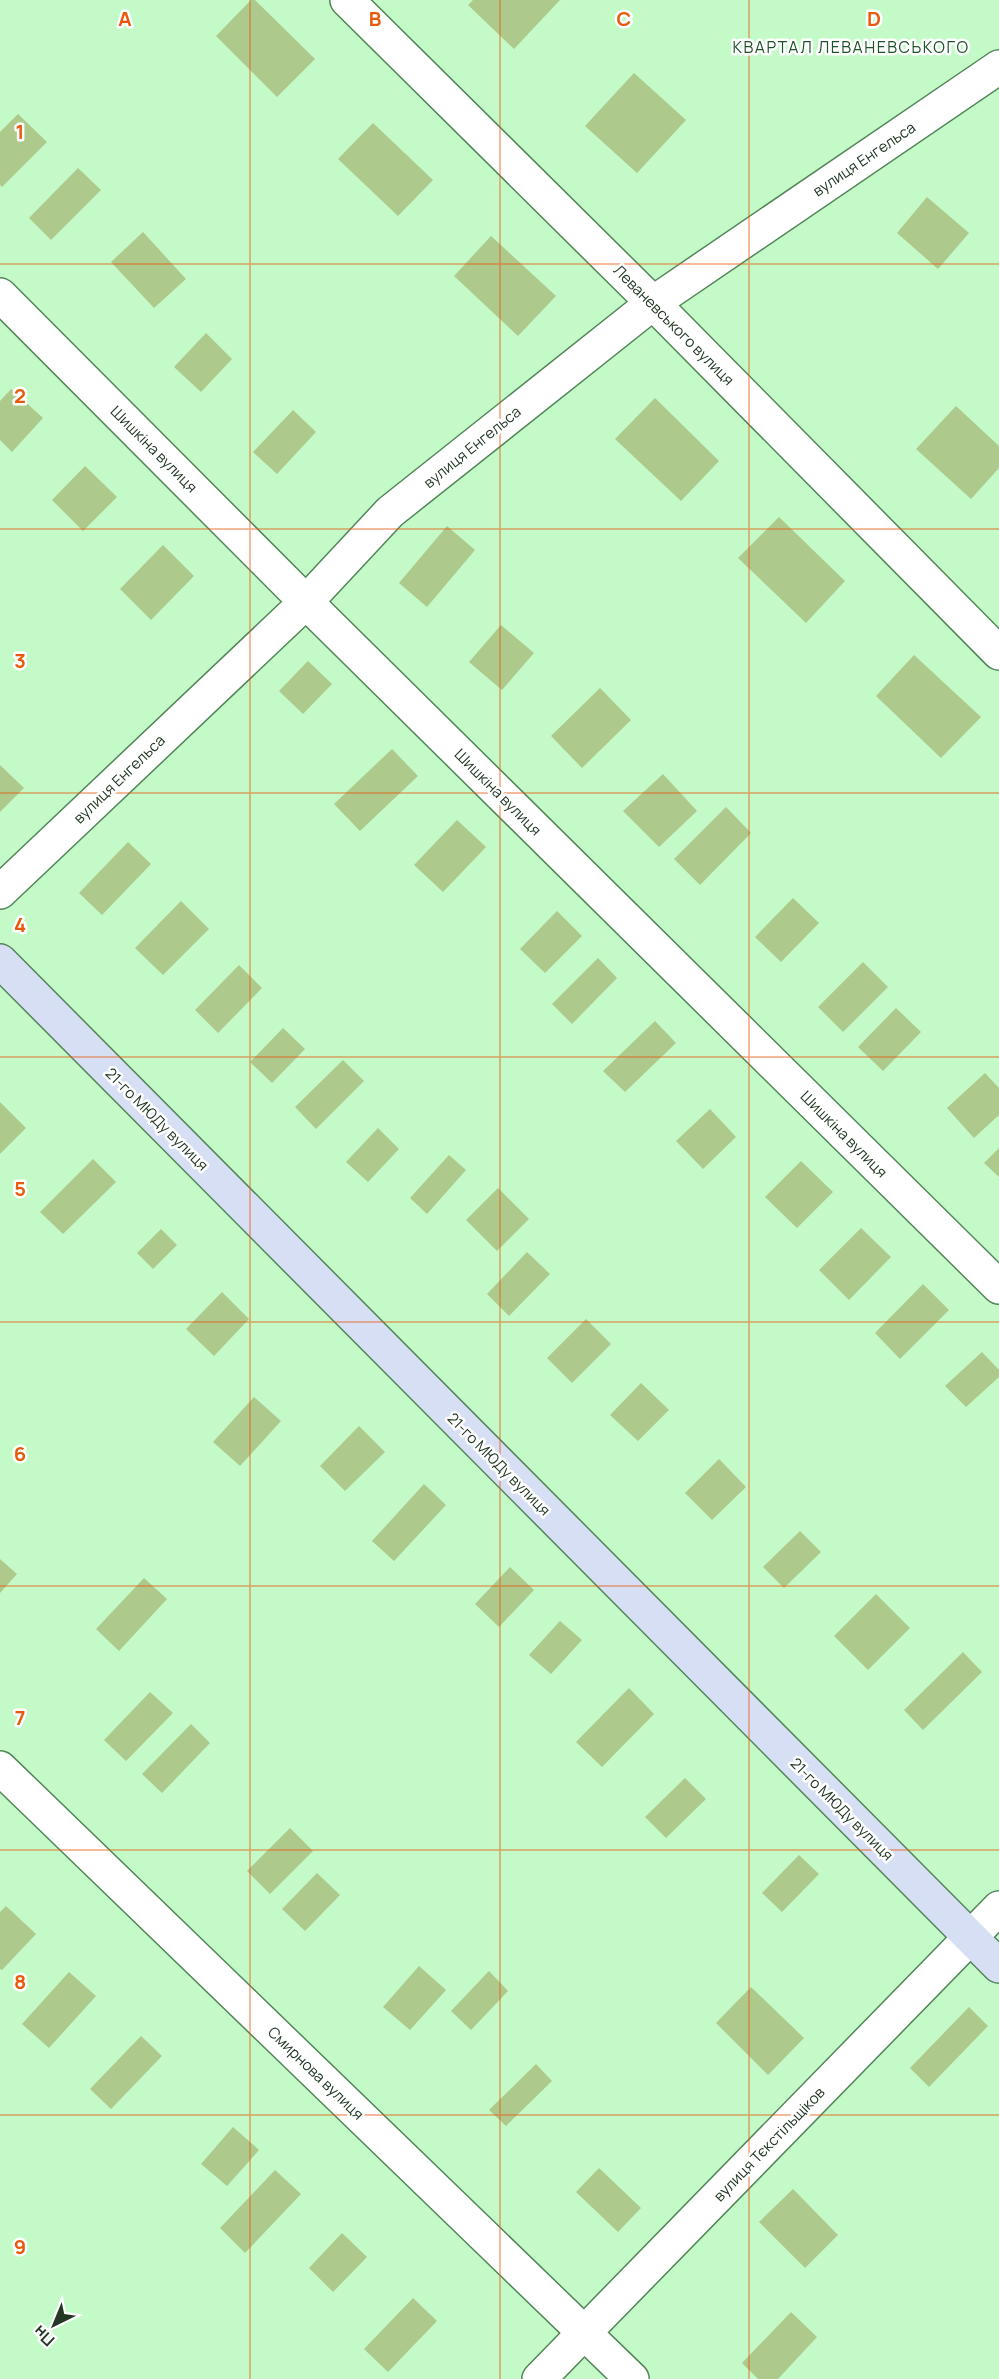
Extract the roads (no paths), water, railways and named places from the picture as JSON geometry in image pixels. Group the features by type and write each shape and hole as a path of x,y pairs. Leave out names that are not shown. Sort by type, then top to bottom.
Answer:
{"street":[{"name":"Леваневського вулиця","path":"347,0 653,303 999,653"},
{"name":"вулиця Енгельса","path":"0,892 306,602 390,512 653,303 999,67"},
{"name":"Шишкіна вулиця","path":"0,294 306,602 999,1287"},
{"name":"21-го МЮДу вулиця","path":"0,961 999,1966"},
{"name":"Смирнова вулиця","path":"0,1768 632,2379"},
{"name":"вулиця Тєкстільщіков","path":"538,2379 999,1908"}],"district":[{"name":"КВАРТАЛ ЛЕВАНЕВСЬКОГО","path":"851,47"}]}
